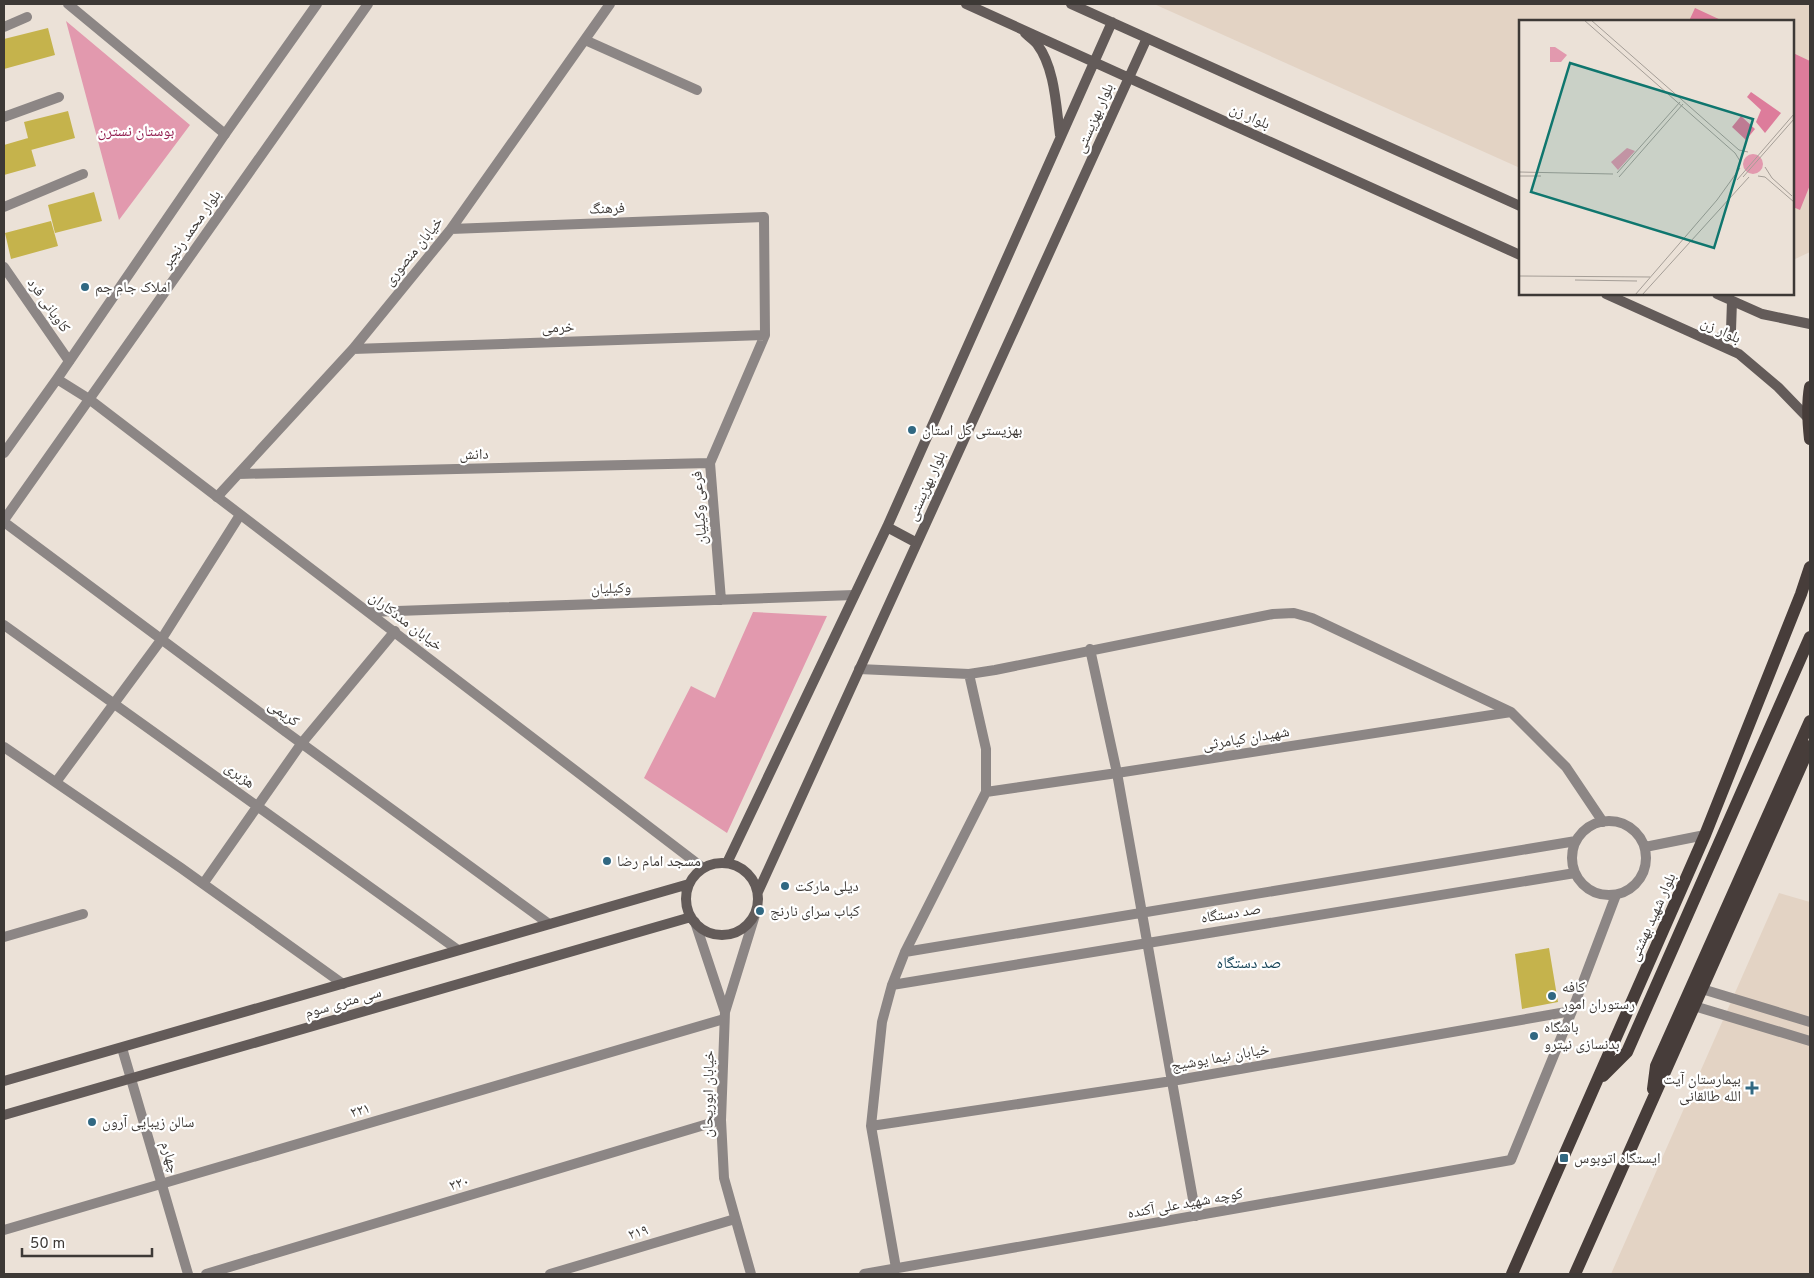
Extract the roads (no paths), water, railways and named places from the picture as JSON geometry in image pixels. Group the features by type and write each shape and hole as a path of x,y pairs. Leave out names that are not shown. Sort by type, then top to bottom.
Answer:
{"main road":[{"name":"بلوار زن","path":"966,4 1519,255"},
{"name":"بلوار زن","path":"1072,4 1519,206"},
{"name":"بلوار بهزیستی","path":"727,863 887,527 1060,135 1112,22"},
{"path":"1017,26 1037,44 1048,66 1055,95 1060,135"},
{"name":"بلوار بهزیستی","path":"758,892 1147,38"},
{"name":"بلوار زن","path":"1608,295 1739,354 1778,387 1808,418"},
{"name":"بلوار زن","path":"1719,295 1762,314 1810,324"},
{"path":"1713,342 1732,330 1732,301"},
{"path":"1810,386 1808,398 1810,439"},
{"path":"887,527 917,543"},
{"name":"بلوار شهید بهشتی","path":"1512,1274 1705,835 1810,569"},
{"path":"1598,1081 1627,1052 1810,637"},
{"path":"1651,1104 1656,1066 1810,721"},
{"path":"1575,1274 1810,746"},
{"path":"715,863 727,863 738,866 747,872 758,892 758,907 755,915 744,927 730,934 718,935 708,932 693,920 686,901 690,884 695,875 703,868 715,863"},
{"name":"سی متری سوم","path":"4,1081 690,884"},
{"name":"سی متری سوم","path":"4,1115 693,920"}],"street":[{"path":"68,4 225,134"},
{"name":"بلوار محمد رنجبر","path":"4,453 317,4"},
{"name":"بلوار محمد رنجبر","path":"4,521 368,4"},
{"name":"خیابان منصوری","path":"217,498 353,348 451,229 610,4"},
{"path":"4,27 27,17"},
{"path":"585,40 696,90"},
{"path":"4,117 59,97"},
{"path":"4,206 83,174"},
{"name":"فرهنگ","path":"451,229 764,217 765,335"},
{"name":"کاویانی فرد","path":"4,267 69,361"},
{"name":"خرمی","path":"353,348 765,335"},
{"name":"فرعی وکیلیان","path":"721,600 710,463 765,335"},
{"name":"خیابان مددکاران","path":"57,379 89,399 703,868"},
{"name":"دانش","path":"238,474 710,463"},
{"path":"56,782 161,640 240,516"},
{"name":"کریمی","path":"4,521 301,744 548,924"},
{"name":"وکیلیان","path":"369,612 854,595"},
{"path":"859,669 969,674 1273,614 1294,613 1312,618 1511,712 1566,766 1604,822"},
{"name":"هژبری","path":"4,626 458,950"},
{"path":"203,884 301,744 395,631"},
{"path":"1090,650 1118,773 1196,1216"},
{"path":"896,1268 871,1126 882,1022 892,985 905,952 986,792 986,749 969,674"},
{"name":"شهیدان کیامرثی","path":"986,792 1511,712"},
{"path":"4,747 203,884 343,984"},
{"path":"1604,822 1617,822 1629,826 1638,835 1645,847 1646,862 1642,877 1631,889 1616,895 1604,895 1591,891 1581,883 1572,862 1572,852 1576,841 1583,832 1592,825 1604,822"},
{"path":"1645,847 1705,835"},
{"name":"صد دستگاه","path":"905,952 1576,841"},
{"name":"صد دستگاه","path":"892,985 1575,872"},
{"path":"1572,1011 1616,895"},
{"path":"4,937 83,914"},
{"name":"خیابان ابوریحان","path":"751,1274 724,1178 721,1120 725,1016 755,915"},
{"path":"693,920 725,1016"},
{"path":"1702,989 1810,1022"},
{"path":"1694,1006 1810,1041"},
{"name":"خیابان نیما یوشیج","path":"871,1126 1172,1081 1572,1011"},
{"name":"کوچه شهید علی آکنده","path":"864,1274 1511,1160 1572,1011"},
{"name":"۲۲۱","path":"4,1230 725,1016"},
{"name":"چهارم","path":"122,1048 188,1274"},
{"name":"۲۲۰","path":"206,1274 721,1120"},
{"name":"۲۱۹","path":"550,1274 735,1219"}],"place":[{"name":"املاک جام جم","path":"85,287"},
{"name":"بهزیستی کل استان","path":"912,430"},
{"name":"مسجد امام رضا","path":"607,861"},
{"name":"دیلی مارکت","path":"785,886"},
{"name":"کباب سرای نارنج","path":"760,911"},
{"name":"کافه رستوران امور","path":"1552,996"},
{"name":"باشگاه بدنسازی نیترو","path":"1534,1036"},
{"name":"بیمارستان آیت الله طالقانی","path":"1752,1088"},
{"name":"سالن زیبایی آرون","path":"92,1122"},
{"name":"ایستگاه اتوبوس","path":"1564,1158"}],"district":[{"name":"صد دستگاه","path":"1249,962"}],"park label":[{"name":"بوستان نسترن","path":"136,131"}]}
